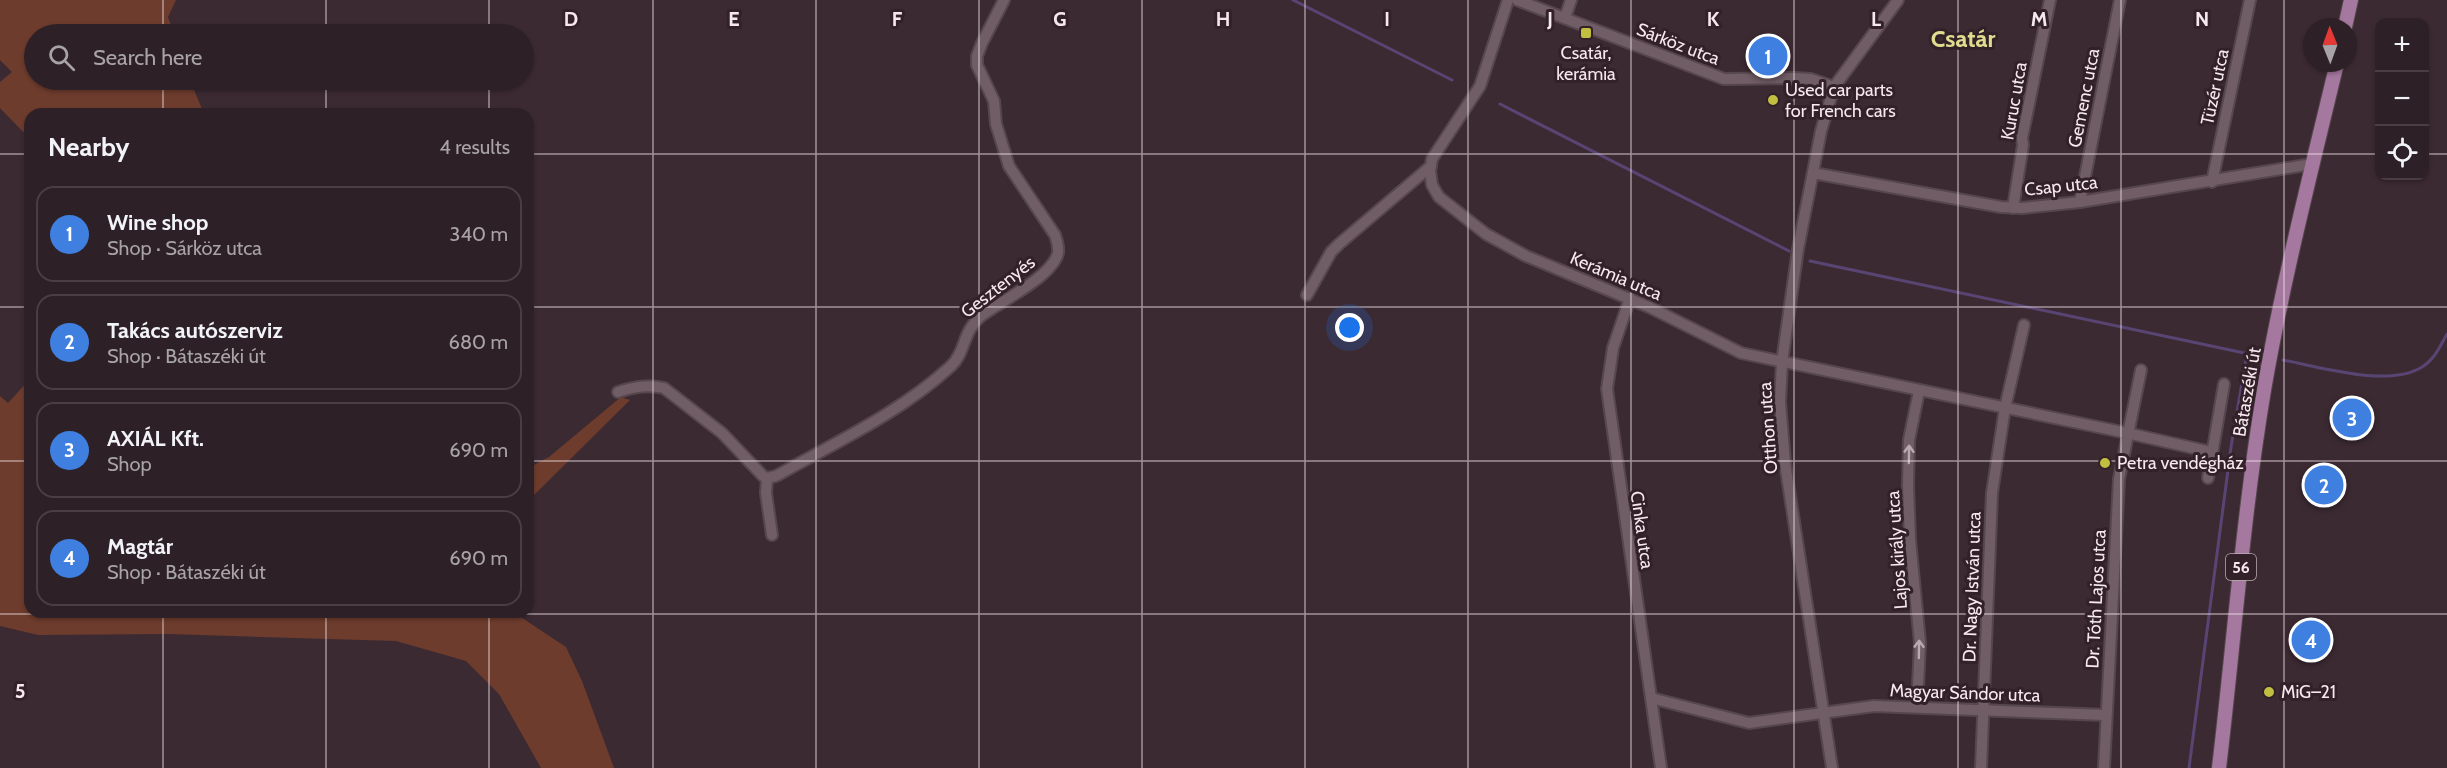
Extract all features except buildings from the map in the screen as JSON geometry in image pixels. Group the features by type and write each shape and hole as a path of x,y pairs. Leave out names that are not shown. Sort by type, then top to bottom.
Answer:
{"main road":[{"path":"2347,18 2350,0"},
{"name":"Bátaszéki út","path":"2219,768 2250,489 2269,366 2312,164 2335,72"}],"street":[{"name":"Gesztenyés","path":"767,478 777,476 909,401 952,366 970,328 980,317 1043,273 1058,255 1059,247 1055,235 1009,166 996,124 994,101 977,64 977,56 982,43 1004,0"},
{"path":"1307,295 1331,252 1431,166 1432,159 1444,139 1480,86 1508,0"},
{"name":"Sárköz utca","path":"1517,0 1724,79 1811,79 1834,87"},
{"path":"1565,18 1571,0"},
{"name":"Otthon utca","path":"1832,768 1785,463 1779,402 1782,362 1798,249 1821,131 1834,87 1898,0"},
{"name":"Kuruc utca","path":"2013,208 2023,145 2022,138 2050,0"},
{"name":"Gemenc utca","path":"2079,202 2120,0"},
{"name":"Tüzér utca","path":"2212,182 2250,0"},
{"name":"Csap utca","path":"1813,173 1968,202 2013,208 2079,202 2312,164"},
{"name":"Kerámia utca","path":"1431,166 1432,185 1439,197 1486,234 1526,256 1630,298 1741,353 2211,452"},
{"name":"Cinka utca","path":"1630,298 1613,348 1607,389 1661,768"},
{"path":"2005,408 2024,325"},
{"path":"2127,433 2140,370"},
{"path":"2208,478 2224,384"},
{"path":"618,392 638,386 653,385 664,388 722,433 755,470 767,478 765,493 772,535"},
{"name":"Lajos király utca","path":"1917,707 1920,643 1910,540 1908,485 1909,440 1919,391"},
{"name":"Dr. Nagy István utca","path":"1981,768 1992,493 2005,408"},
{"name":"Dr. Tóth Lajos utca","path":"2104,768 2119,479 2127,433"},
{"name":"Magyar Sándor utca","path":"1651,698 1749,723 1823,711 1874,706 2106,715"}],"shaded area":[{"path":"0,0 176,0 168,17 170,24 24,24 24,90 194,90 202,108 24,108 24,133 0,108 0,82 12,72 0,60"},
{"path":"24,386 24,618 522,618 566,647 582,681 614,768 541,768 499,694 466,661 396,641 168,634 38,635 0,626 0,396 8,403"},
{"path":"621,397 630,400 534,495 534,465 549,457"}],"waterway":[{"path":"1293,0 1452,80"},
{"path":"1500,104 1789,251"},
{"path":"1810,261 2249,354"},
{"path":"2283,360 2354,374 2392,376 2408,373 2427,364 2447,334"},
{"path":"2189,768 2231,447 2247,354"}],"place":[{"name":"Csatár, kerámia","path":"1586,33"},
{"name":"Wine shop","path":"1768,56"},
{"name":"Used car parts for French cars","path":"1773,100"},
{"name":"AXIÁL Kft.","path":"2352,418"},
{"name":"Petra vendégház","path":"2105,463"},
{"name":"Takács autószerviz","path":"2324,485"},
{"name":"Magtár","path":"2311,640"},
{"name":"MiG–21","path":"2269,692"}],"district":[{"name":"Csatár","path":"1963,39"}]}
